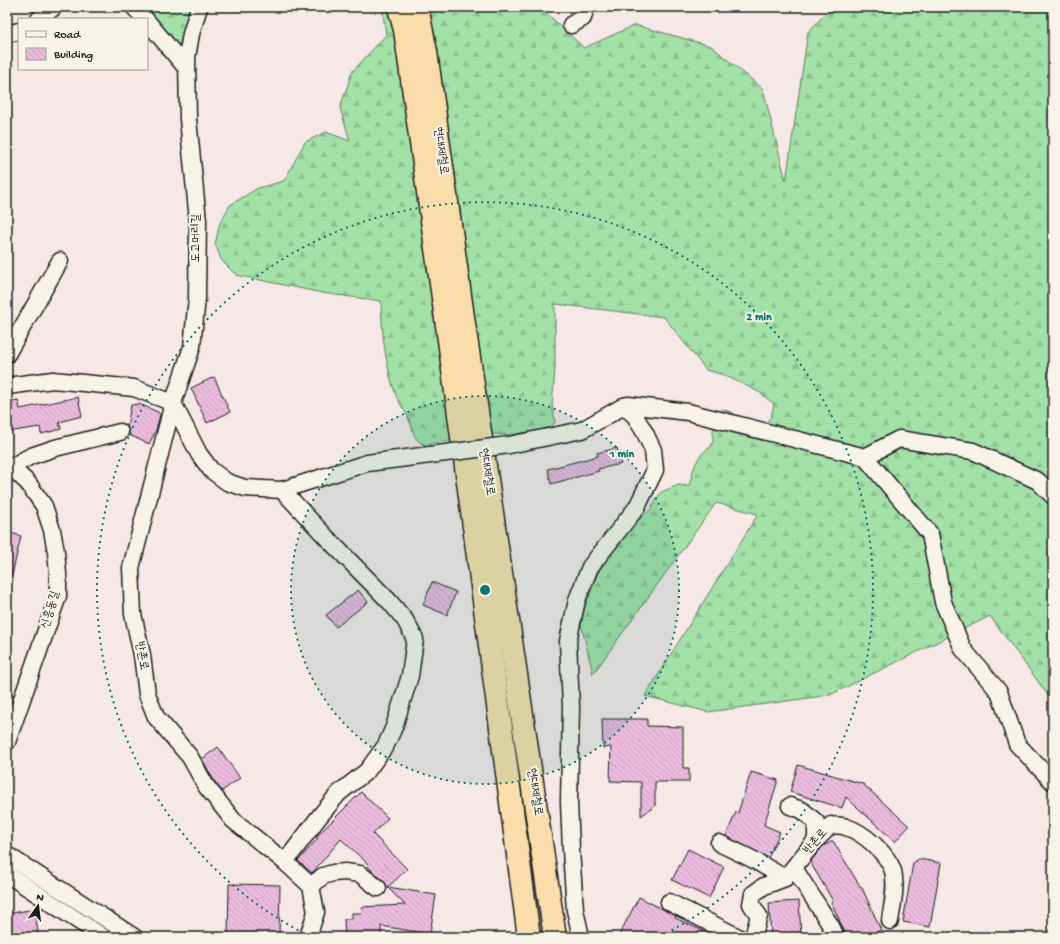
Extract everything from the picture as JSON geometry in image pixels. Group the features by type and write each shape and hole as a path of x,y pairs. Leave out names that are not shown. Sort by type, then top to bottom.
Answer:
{"highway":[{"name":"현대제철로","path":"399,7 405,30 449,340 529,937"},
{"name":"현대제철로","path":"417,7 426,52 464,324 555,937"}],"street":[{"path":"40,18 54,7"},
{"path":"134,7 144,18"},
{"name":"도고머리길","path":"173,403 192,347 197,298 198,221 188,119 187,57 191,34 199,7"},
{"path":"571,25 583,18 586,7"},
{"path":"148,22 187,69"},
{"path":"7,34 18,31"},
{"path":"7,354 60,261"},
{"path":"7,385 53,380 134,388 173,403 199,454 211,470 227,482 245,488 282,490 367,463 509,445 582,430 628,405 688,412 865,457 930,534 943,602 963,649 998,692 1017,744 1053,782"},
{"name":"반촌로","path":"173,403 131,568 133,614 142,655 147,694 156,717 190,757 206,786 233,820 285,862 311,886"},
{"path":"581,937 575,910 571,850 569,802 571,707 568,641 577,600 590,567 637,507 655,470 653,450 645,433 635,416 624,406"},
{"path":"9,466 31,456 55,448 120,432"},
{"path":"865,457 899,439 973,452 1038,481 1053,496"},
{"name":"신흥동길","path":"7,742 58,596 56,552 52,530 44,506 28,484 9,466"},
{"path":"282,490 390,602 405,620 415,639 410,676 394,726 386,745 367,770 339,794 285,862"},
{"path":"790,806 802,810 816,822 816,840"},
{"name":"반촌로","path":"790,873 816,840 831,825 846,827 866,836 882,852 893,871 894,890 890,921"},
{"path":"719,843 752,859 790,873 831,926 836,937"},
{"path":"7,855 134,937"},
{"path":"308,937 316,912 311,886 323,876 333,873 346,872 360,874 378,888"},
{"path":"753,937 759,916 751,904 753,894 764,886 790,873"},
{"path":"7,874 103,937"},
{"path":"669,902 738,937"}],"green space":[{"path":"139,7 189,7 191,17 181,44 174,43"},
{"path":"382,7 540,7 584,48 635,25 711,46 763,89 786,181 808,32 832,7 1053,7 1053,702 990,616 830,695 708,712 645,696 758,514 716,503 593,674 581,624 585,607 597,575 617,539 650,510 661,492 679,485 689,486 699,458 711,447 713,441 713,430 719,422 722,409 733,413 741,420 763,426 771,417 774,404 759,392 724,375 706,370 664,317 555,304 555,370 552,405 555,422 550,429 510,435 496,434 423,445 414,435 409,419 397,398 393,386 385,350 381,301 322,293 236,275 222,261 215,244 220,223 230,205 258,188 284,181 305,142 326,132 350,141 340,108 352,72 386,35"}],"building":[{"path":"214,377 230,412 207,423 191,388"},
{"path":"78,397 82,416 59,422 61,429 41,434 40,427 7,432 7,402 18,400 20,409"},
{"path":"139,404 158,412 160,415 156,430 149,444 129,435 127,426 131,405"},
{"path":"617,448 621,464 598,469 599,471 551,484 548,469 598,456 597,453"},
{"path":"7,532 21,536 12,575 7,574"},
{"path":"432,582 456,592 447,615 423,605"},
{"path":"358,590 368,602 336,627 326,615"},
{"path":"602,719 647,719 647,726 683,727 683,768 689,768 689,782 655,782 655,806 641,816 641,782 610,781 611,747 603,748"},
{"path":"218,747 240,778 222,791 214,781 202,759"},
{"path":"798,765 863,784 909,826 895,842 846,797 842,808 790,792"},
{"path":"751,772 778,780 764,825 780,832 768,858 726,836 736,812 738,813"},
{"path":"361,792 388,818 373,834 407,869 388,887 436,895 430,934 381,926 381,937 345,937 344,919 352,919 352,913 362,913 361,907 405,905 387,887 384,881 373,872 367,865 368,864 341,839 312,873 298,861 318,838 316,837"},
{"path":"833,841 862,888 881,930 866,937 847,937 831,902 833,901 810,862 823,846"},
{"path":"688,849 724,867 709,898 672,880"},
{"path":"919,859 941,863 930,927 903,922 913,863"},
{"path":"229,884 280,885 279,937 228,937"},
{"path":"639,897 676,916 675,918 716,937 618,937"},
{"path":"799,901 801,937 771,937 769,903"},
{"path":"34,909 39,937 7,937 7,914"}]}
